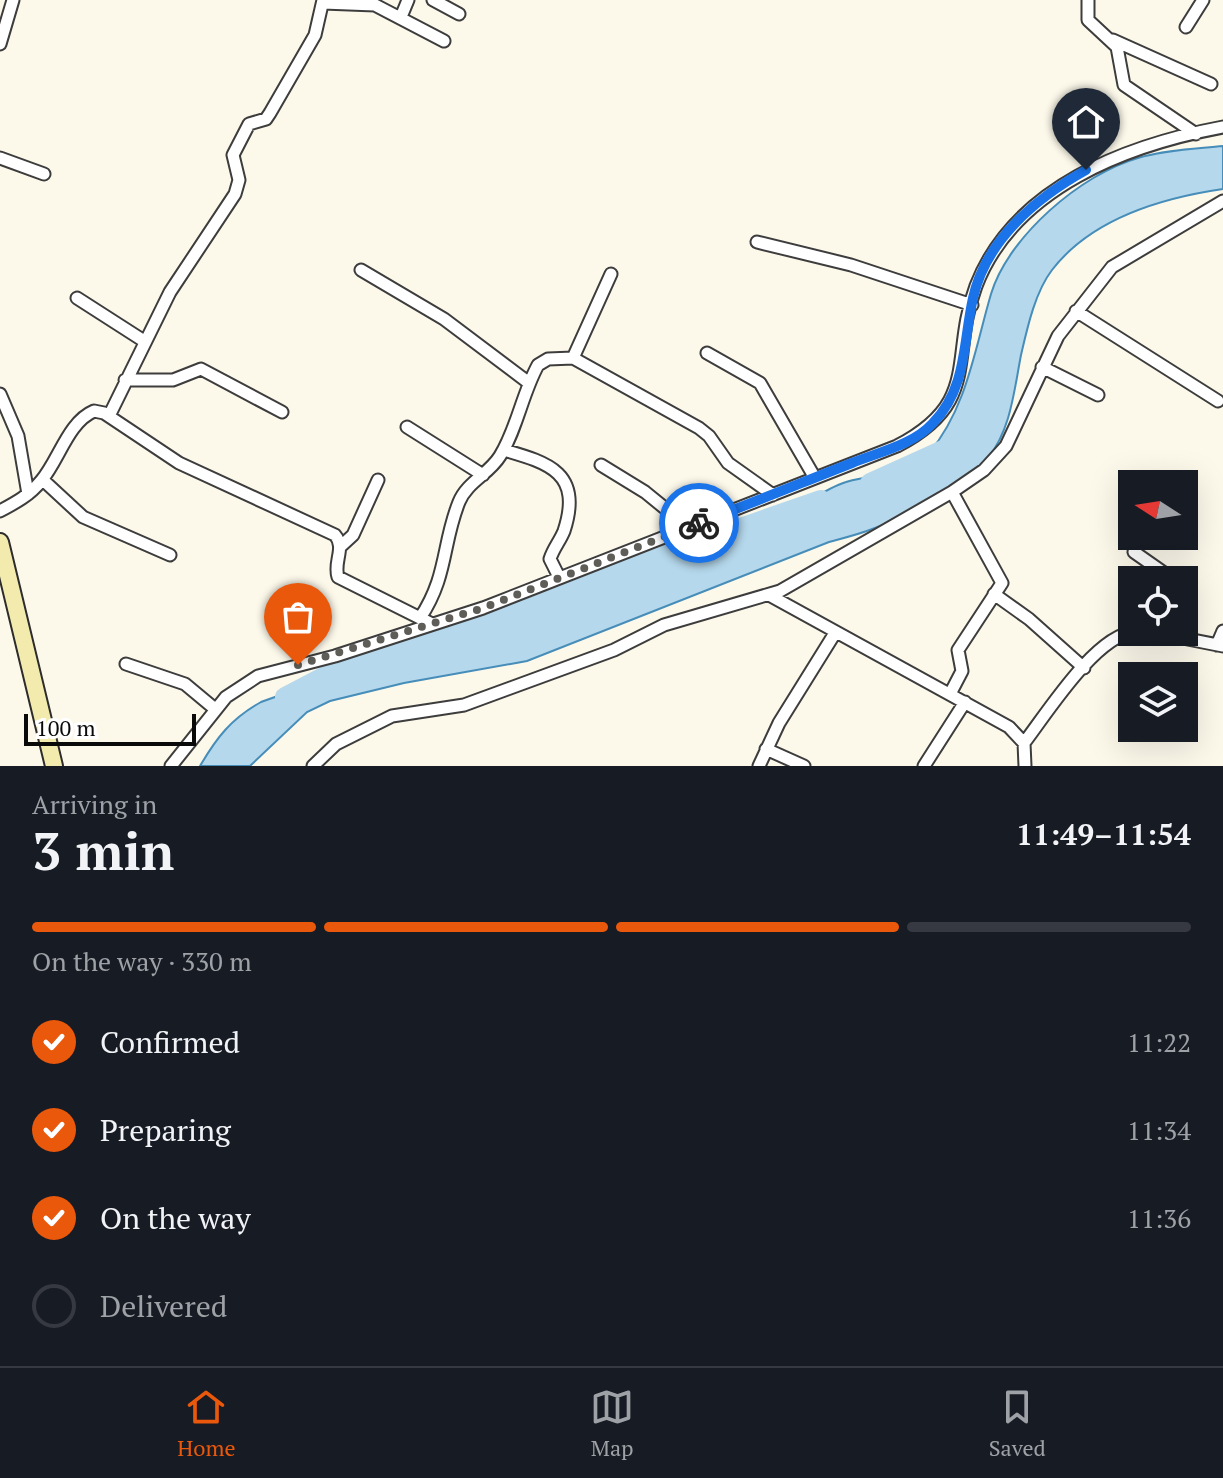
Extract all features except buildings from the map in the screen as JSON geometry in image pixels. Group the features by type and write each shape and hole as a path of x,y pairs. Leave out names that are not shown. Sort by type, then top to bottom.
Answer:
{"main road":[{"path":"1,547 54,766"}],"street":[{"path":"0,44 3,24 13,0"},
{"path":"401,17 408,0"},
{"path":"433,0 459,14"},
{"path":"1088,0 1088,20 1113,39 1211,84"},
{"path":"1186,27 1203,0"},
{"path":"109,416 144,341 195,250 235,194 239,180 233,155 242,136 249,124 266,119 315,35 323,2 375,5 444,41"},
{"path":"1113,39 1124,85 1196,134"},
{"path":"171,766 215,709 234,690 258,676 432,624 897,446 936,421 959,379 977,285 999,243 1043,197 1086,170 1223,127"},
{"path":"0,158 44,174"},
{"path":"313,766 336,744 392,716 464,705 614,650 664,625 769,595 952,492 984,470 1006,446 1058,336 1120,259 1223,201"},
{"path":"757,242 851,265 972,305"},
{"path":"361,270 444,319 529,383"},
{"path":"573,358 611,274"},
{"path":"77,298 144,341"},
{"path":"1076,311 1218,401"},
{"path":"707,353 760,383 815,478"},
{"path":"420,618 438,587 460,499 504,450 529,383 543,360 573,358 699,428 728,463 773,495"},
{"path":"1042,367 1098,395"},
{"path":"125,380 173,380 201,369 282,412"},
{"path":"0,394 18,436 28,494"},
{"path":"0,511 28,494 43,480 59,458 77,422 94,411 109,416 179,463 335,535 340,547"},
{"path":"407,427 483,475"},
{"path":"504,450 543,461 564,480 569,497 565,528 550,559 559,577"},
{"path":"601,465 645,492 688,527"},
{"path":"43,480 83,517 170,555"},
{"path":"378,480 353,535 340,547 336,564 338,577 432,624"},
{"path":"950,694 962,671 958,650 1001,578 952,492"},
{"path":"1134,552 1154,566"},
{"path":"994,594 1029,619 1084,668"},
{"path":"769,595 1009,727 1024,743 1025,766"},
{"path":"1198,641 1220,645 1223,631"},
{"path":"759,766 835,633"},
{"path":"1024,743 1084,668 1111,640 1118,638"},
{"path":"126,664 185,684 215,709"},
{"path":"924,766 965,702"},
{"path":"766,749 804,766"}],"water":[{"path":"1223,146 1223,189 1176,198 1129,213 1087,237 1052,270 1032,311 1010,409 996,447 968,476 935,497 875,528 829,542 527,661 404,683 330,701 307,712 250,766 200,766 226,730 261,702 787,514 839,485 911,468 929,453 952,417 968,377 1000,272 1030,230 1071,193 1116,166 1159,153"}],"waterway":[{"path":"870,483 943,450"},
{"path":"285,697 348,664 821,500"}],"way so far":[{"path":"298,665 483,608 699,523"}],"route":[{"path":"699,523 897,446 928,429 943,412 959,379 973,297 986,264 1020,218 1059,185 1086,170"}]}
